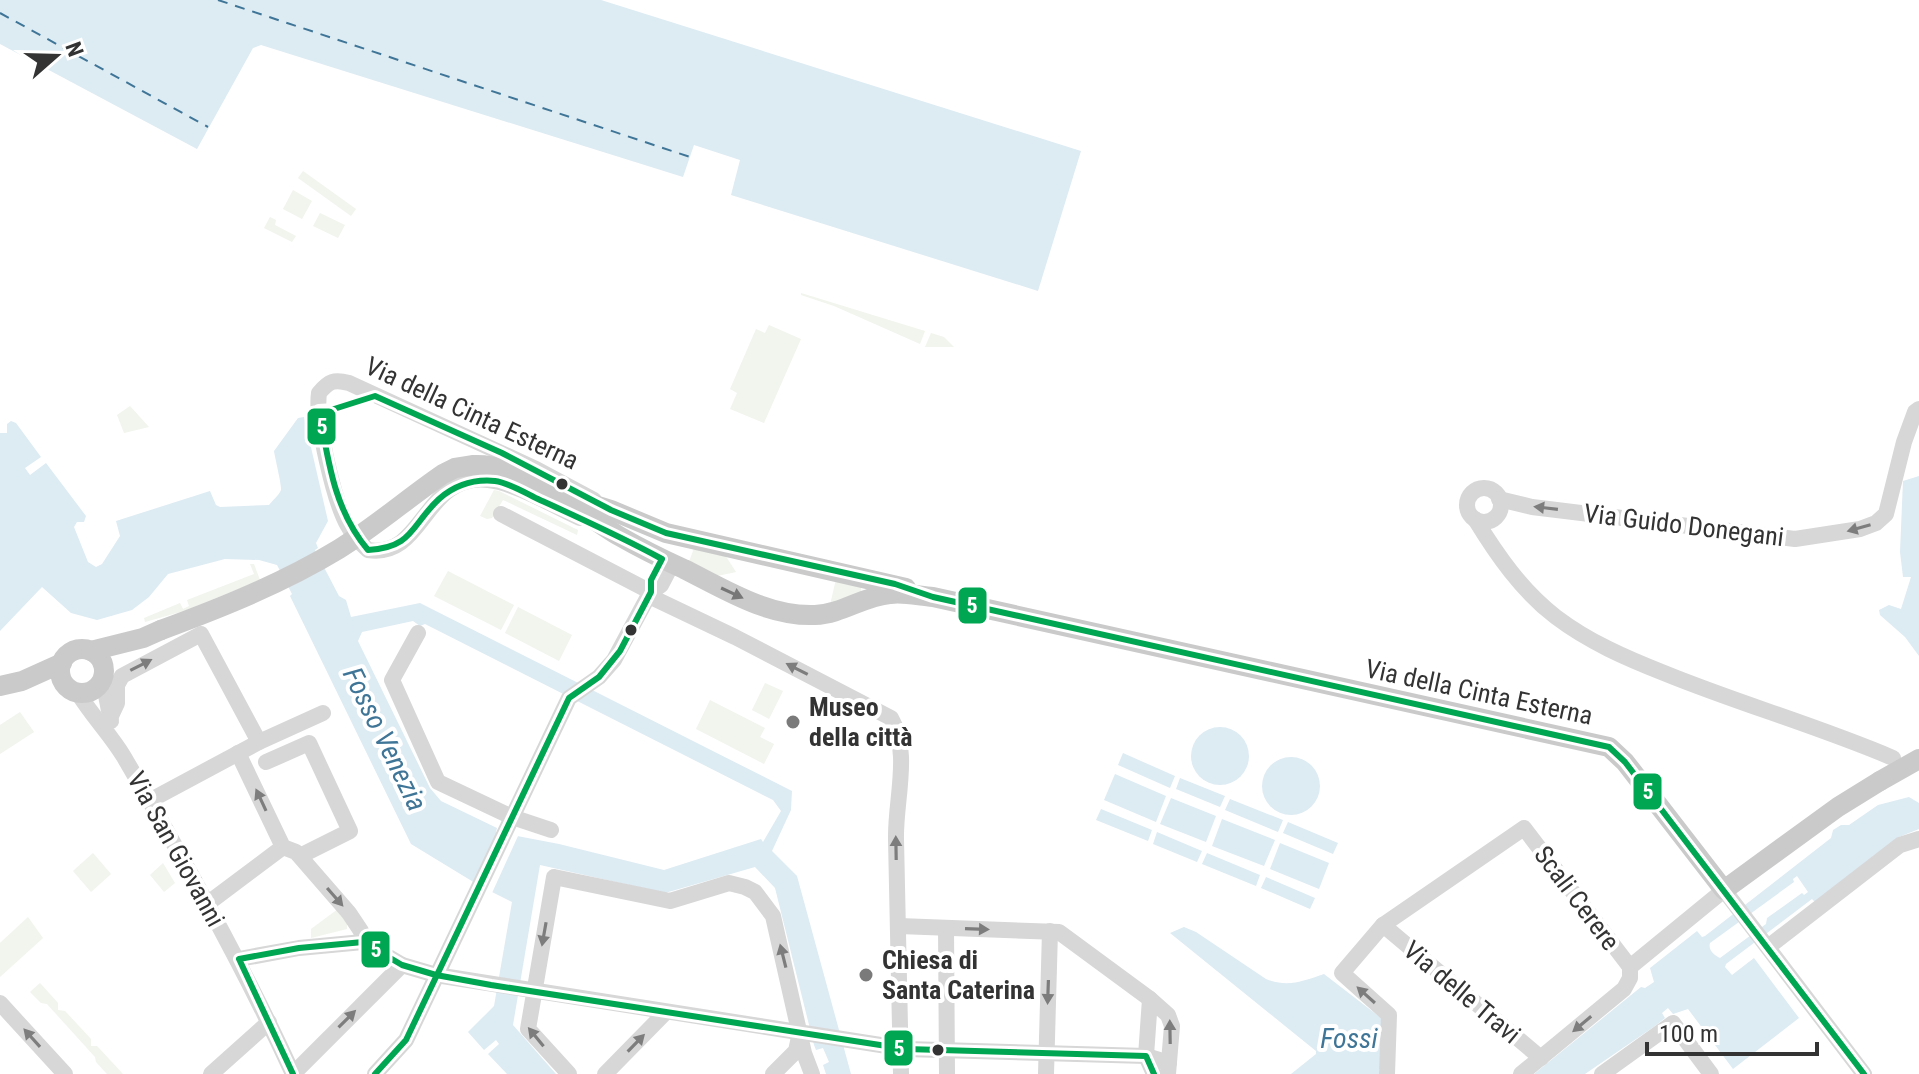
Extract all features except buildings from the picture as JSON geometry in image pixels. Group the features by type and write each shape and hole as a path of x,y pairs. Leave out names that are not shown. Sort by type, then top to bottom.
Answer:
{"main road":[{"name":"Via della Cinta Esterna","path":"99,666 152,634 287,578 364,533 455,468 474,465 501,468 546,489 611,510 666,533 895,584 933,597 1609,747 1625,762 1730,897"},
{"name":"Via della Cinta Esterna","path":"546,489 618,535 735,596 791,614 828,614 889,594 933,597"},
{"path":"0,686 22,681 62,663 74,651 99,666 95,690 72,690 22,681"},
{"path":"62,663 61,676 72,690"},
{"path":"1730,897 1838,807 1919,759"}],"street":[{"name":"Via della Cinta Esterna","path":"611,510 536,469 349,383 337,379 329,382 319,393 319,410 334,486 346,524 368,550 380,552 402,542 446,491 459,484 485,479 498,481 618,535"},
{"path":"1911,440 1915,412 1919,409"},
{"name":"Via Guido Donegani","path":"1499,499 1532,507 1795,539 1841,533 1871,525 1886,514 1911,440"},
{"path":"1497,552 1494,542 1499,499 1492,490 1481,488 1471,493 1468,509 1497,552 1517,580 1546,609 1594,642 1731,700 1893,758"},
{"path":"501,514 891,718 898,730 900,758 896,835 901,1074"},
{"path":"1475,519 1485,522 1495,517"},
{"path":"375,1074 406,1040 569,698 614,660 650,594 651,580 667,561"},
{"path":"863,577 868,586 863,603"},
{"path":"418,633 392,680 438,782 509,824 551,830"},
{"path":"110,718 117,703 118,681 124,674 201,634 259,742"},
{"name":"Via San Giovanni","path":"99,666 110,718 122,753"},
{"name":"Via San Giovanni","path":"72,690 122,753 239,959 293,1074"},
{"path":"149,801 259,742 323,713"},
{"path":"266,762 309,743 350,831 300,856"},
{"path":"238,753 283,847"},
{"name":"Scali Cerere","path":"1383,925 1524,828 1630,967"},
{"path":"1768,947 1900,845 1919,839"},
{"path":"207,904 283,847 291,848 349,913 361,931 363,942"},
{"path":"569,1074 528,1029 528,990 554,877 670,901 729,883 750,889 763,900 773,916 806,1033 804,1053 812,1074"},
{"path":"1521,1074 1624,989 1630,978 1630,967 1730,897"},
{"name":"Via della Cinta Esterna","path":"1730,897 1857,1071"},
{"path":"1383,925 1342,973 1389,1015 1387,1074"},
{"name":"Via delle Travi","path":"1383,925 1541,1058"},
{"path":"239,959 299,948 363,942 402,965 436,975 666,1012 901,1048 1146,1056 1168,1068 1171,1020 1150,999 1059,932 899,926"},
{"path":"946,928 947,1074"},
{"path":"1046,1074 1050,931"},
{"path":"293,1074 402,965"},
{"path":"1150,999 1146,1056 1154,1074"},
{"path":"0,1003 65,1074"},
{"path":"605,1074 666,1012"},
{"path":"211,1074 269,1022"},
{"path":"1602,1074 1673,1023 1711,1074"},
{"path":"773,1074 796,1051 806,1033"}],"shaded area":[{"path":"303,171 356,209 351,216 298,178"},
{"path":"293,190 312,201 302,219 283,209"},
{"path":"320,213 345,225 338,238 313,226"},
{"path":"270,217 276,220 275,225 296,236 292,242 264,228"},
{"path":"801,293 925,331 920,344"},
{"path":"769,325 801,339 764,423 730,409 737,393 730,389 756,329 765,333"},
{"path":"931,333 944,337 954,347 925,347"},
{"path":"130,406 149,427 124,433 117,415"},
{"path":"494,490 578,530 577,535 503,500 492,518 480,516"},
{"path":"694,548 725,555 736,572 717,576 689,562"},
{"path":"250,564 254,564 260,580 184,611 145,622 144,618 180,603 183,609 189,606 187,600 254,574"},
{"path":"448,571 514,605 501,630 434,596"},
{"path":"836,579 861,586 861,593 830,605"},
{"path":"518,607 572,635 559,661 505,633"},
{"path":"765,683 783,691 769,719 752,710"},
{"path":"710,700 765,728 760,737 774,744 764,764 696,729"},
{"path":"20,712 34,732 0,754 0,725"},
{"path":"93,853 111,874 91,892 73,871"},
{"path":"163,863 175,883 164,892 150,875"},
{"path":"338,909 347,921 347,929 311,938 311,929"},
{"path":"28,917 43,938 0,977 0,943"},
{"path":"40,983 58,1003 58,1010 65,1011 91,1039 91,1046 97,1046 123,1074 107,1074 47,1004 41,1003 30,992"}],"water":[{"path":"0,0 601,0 1081,151 1038,291 731,195 740,160 694,145 683,177 261,45 253,48 197,149 0,44"},
{"name":"Fosso Venezia","path":"304,417 328,521 315,550 339,596 346,600 351,617 420,603 792,791 791,810 772,851 797,876 851,1074 826,1074 823,1065 829,1062 823,1048 816,1050 814,1045 775,888 755,867 665,893 540,865 513,1025 556,1074 507,1074 488,1054 499,1044 496,1040 484,1050 468,1032 494,1006 512,902 411,844 277,565 259,560 225,559 168,574 149,597 132,610 97,620 71,613 42,587 0,631 0,433 7,433 7,424 11,421 16,423 41,457 25,468 30,475 46,463 86,516 84,522 77,522 74,527 88,562 96,567 102,564 120,536 116,521 210,491 220,507 269,505 281,490 274,451 298,418","holes":["413,621 420,626 425,624 773,800 781,811 763,842 761,839 664,870 496,832 497,828 441,801 430,788 358,641 362,632"]},
{"path":"1919,476 1919,656 1905,637 1880,615 1879,610 1889,605 1901,609 1911,577 1903,577 1900,552 1903,481"},
{"path":"1220,727 1231,729 1240,736 1247,745 1247,767 1240,776 1231,783 1220,785 1209,783 1200,776 1193,767 1191,756 1193,745 1200,736 1209,729"},
{"path":"1123,753 1175,776 1170,788 1118,765"},
{"path":"1291,757 1302,759 1311,766 1318,775 1318,797 1311,806 1302,813 1291,815 1280,813 1271,806 1264,797 1262,786 1264,775 1271,766 1280,759"},
{"path":"1115,774 1166,796 1156,822 1104,800"},
{"path":"1180,778 1225,796 1220,807 1176,789"},
{"path":"1909,797 1919,803 1919,829 1899,837 1815,902 1812,899 1726,964 1732,975 1754,958 1799,1018 1733,1069 1688,1009 1673,1014 1668,1008 1662,1013 1665,1018 1655,1026 1585,1074 1534,1074 1641,987 1654,982 1650,968 1697,931 1702,937 1705,936 1831,838 1833,830 1849,825 1878,805","holes":["1797,876 1808,892 1767,918 1766,924 1720,958 1711,950 1710,943 1794,882"]},
{"path":"1171,798 1216,816 1206,842 1160,824"},
{"path":"1230,799 1283,820 1278,832 1225,810"},
{"path":"1101,809 1152,830 1148,841 1096,820"},
{"path":"1222,819 1275,840 1264,866 1212,846"},
{"path":"1288,822 1338,843 1333,854 1283,833"},
{"path":"1157,832 1202,851 1197,862 1153,844"},
{"path":"1280,843 1329,863 1319,889 1270,869"},
{"path":"1207,853 1260,875 1256,886 1202,864"},
{"path":"1266,877 1315,898 1310,909 1261,888"},
{"name":"Fossi","path":"1184,927 1274,982 1302,981 1324,974 1385,1021 1383,1069 1379,1069 1379,1074 1291,1074 1316,1051 1170,933"}],"pier":[{"path":"499,829 518,836 492,893 473,883"}],"ferry route":[{"path":"218,0 690,157"},
{"path":"0,13 208,127"}],"transit line":[{"name":"5","path":"375,1074 406,1040 569,698 599,677 620,651 651,592 651,580 662,559 512,486 487,481 472,482 452,490 439,499 403,540 368,550 347,518 334,484 319,410 334,409 375,396 502,453 611,510 666,533 895,584 933,597 1609,747 1625,762 1864,1074"},
{"name":"5","path":"293,1074 239,959 299,948 363,942 402,965 491,985 906,1049 1146,1056 1154,1074"}],"place":[{"name":"Museo della città","path":"793,722"},
{"name":"Chiesa di Santa Caterina","path":"866,975"}]}
